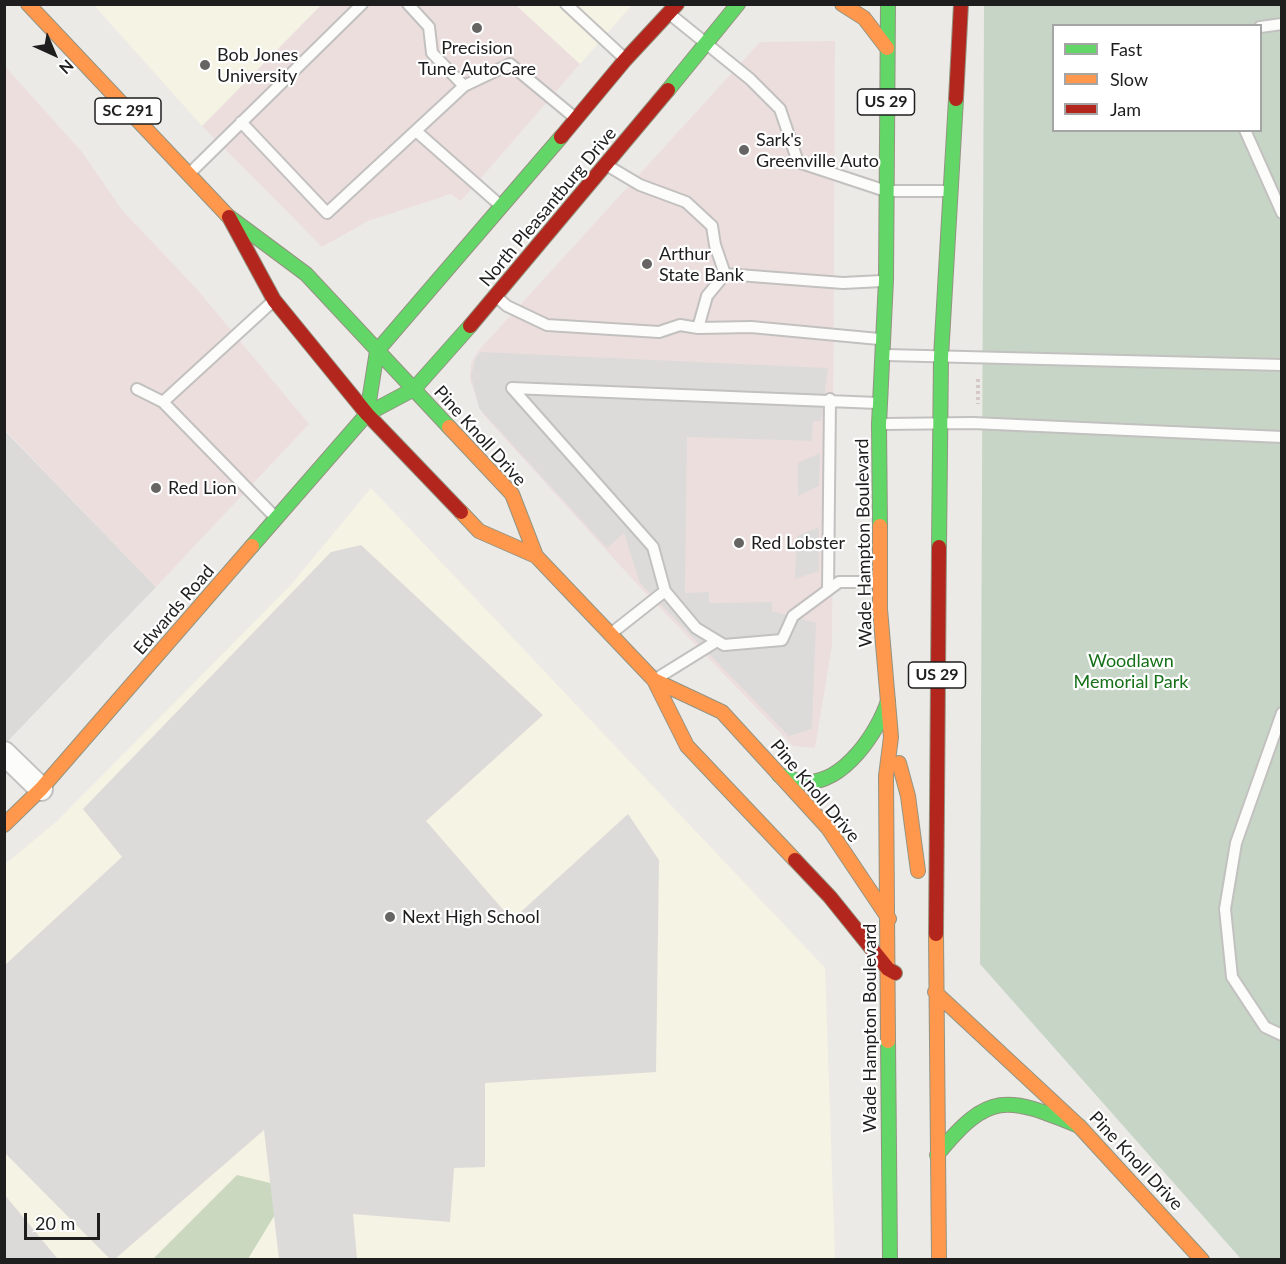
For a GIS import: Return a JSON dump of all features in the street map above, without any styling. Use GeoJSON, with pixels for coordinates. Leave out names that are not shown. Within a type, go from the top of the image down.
{"type":"FeatureCollection","features":[{"type":"Feature","properties":{"kind":"main road","name":"SC 291"},"geometry":{"type":"LineString","coordinates":[[28,4],[230,217],[306,274],[377,351]]}},
{"type":"Feature","properties":{"kind":"main road","name":"North Pleasantburg Drive"},"geometry":{"type":"LineString","coordinates":[[367,414],[414,389],[607,166],[738,4]]}},
{"type":"Feature","properties":{"kind":"main road"},"geometry":{"type":"LineString","coordinates":[[842,4],[864,18],[886,48]]}},
{"type":"Feature","properties":{"kind":"main road","name":"Wade Hampton Boulevard"},"geometry":{"type":"LineString","coordinates":[[888,4],[886,280],[879,424],[880,609],[891,737],[886,776],[890,1260]]}},
{"type":"Feature","properties":{"kind":"main road","name":"US 29"},"geometry":{"type":"LineString","coordinates":[[939,1260],[937,1155],[928,984],[941,357],[961,4]]}},
{"type":"Feature","properties":{"kind":"main road","name":"North Pleasantburg Drive"},"geometry":{"type":"LineString","coordinates":[[377,351],[503,207],[625,60],[673,9]]}},
{"type":"Feature","properties":{"kind":"main road","name":"SC 291"},"geometry":{"type":"LineString","coordinates":[[230,217],[274,300],[367,414]]}},
{"type":"Feature","properties":{"kind":"main road"},"geometry":{"type":"LineString","coordinates":[[367,414],[377,351]]}},
{"type":"Feature","properties":{"kind":"main road","name":"Pine Knoll Drive"},"geometry":{"type":"LineString","coordinates":[[377,351],[512,494],[536,556],[654,680],[687,746],[830,897],[888,969],[907,978]]}},
{"type":"Feature","properties":{"kind":"main road","name":"Pine Knoll Drive"},"geometry":{"type":"LineString","coordinates":[[367,414],[479,531],[536,556]]}},
{"type":"Feature","properties":{"kind":"main road","name":"Edwards Road"},"geometry":{"type":"LineString","coordinates":[[4,825],[41,789],[367,414]]}},
{"type":"Feature","properties":{"kind":"main road","name":"Pine Knoll Drive"},"geometry":{"type":"LineString","coordinates":[[654,680],[722,712],[828,828],[899,936]]}},
{"type":"Feature","properties":{"kind":"main road"},"geometry":{"type":"LineString","coordinates":[[779,775],[808,783],[833,773],[861,749],[884,714],[888,699]]}},
{"type":"Feature","properties":{"kind":"main road"},"geometry":{"type":"LineString","coordinates":[[891,737],[908,796],[921,894],[928,984]]}},
{"type":"Feature","properties":{"kind":"main road","name":"Pine Knoll Drive"},"geometry":{"type":"LineString","coordinates":[[928,984],[1079,1126],[1202,1260]]}},
{"type":"Feature","properties":{"kind":"main road"},"geometry":{"type":"LineString","coordinates":[[937,1155],[970,1116],[983,1107],[1004,1101],[1030,1105],[1079,1126]]}},
{"type":"Feature","properties":{"kind":"street"},"geometry":{"type":"LineString","coordinates":[[4,753],[41,789]]}},
{"type":"Feature","properties":{"kind":"lane"},"geometry":{"type":"LineString","coordinates":[[189,174],[362,4]]}},
{"type":"Feature","properties":{"kind":"lane"},"geometry":{"type":"LineString","coordinates":[[408,4],[429,27],[432,53],[464,86]]}},
{"type":"Feature","properties":{"kind":"lane"},"geometry":{"type":"LineString","coordinates":[[566,4],[625,60]]}},
{"type":"Feature","properties":{"kind":"lane"},"geometry":{"type":"LineString","coordinates":[[673,9],[705,44],[750,79],[780,109],[798,162],[886,191],[951,190]]}},
{"type":"Feature","properties":{"kind":"lane"},"geometry":{"type":"LineString","coordinates":[[1262,27],[1281,24]]}},
{"type":"Feature","properties":{"kind":"lane"},"geometry":{"type":"LineString","coordinates":[[241,122],[327,213],[464,86],[510,64],[576,119]]}},
{"type":"Feature","properties":{"kind":"lane"},"geometry":{"type":"LineString","coordinates":[[416,131],[503,207]]}},
{"type":"Feature","properties":{"kind":"lane"},"geometry":{"type":"LineString","coordinates":[[1246,132],[1281,213]]}},
{"type":"Feature","properties":{"kind":"lane"},"geometry":{"type":"LineString","coordinates":[[607,166],[640,186],[686,202],[712,226],[715,245],[725,274]]}},
{"type":"Feature","properties":{"kind":"lane"},"geometry":{"type":"LineString","coordinates":[[725,274],[843,283],[886,280]]}},
{"type":"Feature","properties":{"kind":"lane"},"geometry":{"type":"LineString","coordinates":[[698,328],[707,296],[725,274]]}},
{"type":"Feature","properties":{"kind":"lane"},"geometry":{"type":"LineString","coordinates":[[496,297],[507,306],[547,325],[659,332],[680,325],[698,328],[751,327],[884,339]]}},
{"type":"Feature","properties":{"kind":"lane"},"geometry":{"type":"LineString","coordinates":[[163,402],[274,300]]}},
{"type":"Feature","properties":{"kind":"lane"},"geometry":{"type":"LineString","coordinates":[[883,355],[1281,365]]}},
{"type":"Feature","properties":{"kind":"lane"},"geometry":{"type":"LineString","coordinates":[[880,403],[830,399],[512,388],[653,547],[665,591],[696,628],[724,645],[782,640],[792,616],[839,582],[881,582]]}},
{"type":"Feature","properties":{"kind":"lane"},"geometry":{"type":"LineString","coordinates":[[137,389],[163,402],[277,520]]}},
{"type":"Feature","properties":{"kind":"lane"},"geometry":{"type":"LineString","coordinates":[[828,590],[830,399]]}},
{"type":"Feature","properties":{"kind":"lane"},"geometry":{"type":"LineString","coordinates":[[879,424],[941,422],[1281,437]]}},
{"type":"Feature","properties":{"kind":"lane"},"geometry":{"type":"LineString","coordinates":[[610,634],[665,591]]}},
{"type":"Feature","properties":{"kind":"lane"},"geometry":{"type":"LineString","coordinates":[[654,680],[717,641]]}},
{"type":"Feature","properties":{"kind":"lane"},"geometry":{"type":"LineString","coordinates":[[1281,713],[1236,843],[1225,909],[1232,977],[1265,1027],[1281,1035]]}},
{"type":"Feature","properties":{"kind":"path"},"geometry":{"type":"LineString","coordinates":[[978,379],[978,404]]}},
{"type":"Feature","properties":{"kind":"shaded area","name":"Bob Jones University"},"geometry":{"type":"Polygon","coordinates":[[[94,5],[321,5],[202,126],[94,5]]]}},
{"type":"Feature","properties":{"kind":"shaded area"},"geometry":{"type":"Polygon","coordinates":[[[321,5],[516,5],[580,64],[461,201],[451,194],[368,221],[322,247],[202,126],[321,5]]]}},
{"type":"Feature","properties":{"kind":"shaded area"},"geometry":{"type":"Polygon","coordinates":[[[516,5],[632,5],[580,64],[516,5]]]}},
{"type":"Feature","properties":{"kind":"shaded area"},"geometry":{"type":"Polygon","coordinates":[[[835,41],[832,646],[815,748],[793,746],[635,582],[482,413],[470,380],[471,363],[479,350],[760,42],[835,41]]]}},
{"type":"Feature","properties":{"kind":"shaded area"},"geometry":{"type":"Polygon","coordinates":[[[4,65],[82,152],[122,210],[196,288],[309,424],[156,587],[5,430],[4,65]]]}},
{"type":"Feature","properties":{"kind":"shaded area"},"geometry":{"type":"Polygon","coordinates":[[[481,352],[828,368],[821,421],[813,421],[812,441],[687,437],[685,593],[709,592],[709,603],[772,602],[772,611],[816,623],[812,729],[789,736],[640,583],[624,533],[607,548],[479,408],[471,376],[476,357],[481,352]]]}},
{"type":"Feature","properties":{"kind":"shaded area"},"geometry":{"type":"Polygon","coordinates":[[[4,430],[156,587],[5,744],[4,744],[4,430]]]}},
{"type":"Feature","properties":{"kind":"shaded area"},"geometry":{"type":"Polygon","coordinates":[[[820,453],[819,486],[798,496],[798,463],[820,453]]]}},
{"type":"Feature","properties":{"kind":"shaded area","name":"Next High School"},"geometry":{"type":"Polygon","coordinates":[[[371,488],[825,968],[835,1259],[58,1259],[5,1195],[4,865],[56,822],[290,586],[371,488]]]}},
{"type":"Feature","properties":{"kind":"shaded area"},"geometry":{"type":"Polygon","coordinates":[[[819,527],[819,571],[795,579],[797,536],[819,527]]]}},
{"type":"Feature","properties":{"kind":"shaded area","name":"Next High School"},"geometry":{"type":"Polygon","coordinates":[[[361,545],[543,715],[426,821],[512,920],[628,814],[659,860],[656,1072],[485,1083],[485,1167],[454,1168],[450,1222],[353,1214],[357,1259],[279,1259],[264,1130],[115,1259],[110,1259],[5,1153],[5,965],[122,857],[83,809],[331,552],[361,545]]]}},
{"type":"Feature","properties":{"kind":"shaded area"},"geometry":{"type":"Polygon","coordinates":[[[5,1195],[58,1259],[5,1259],[5,1195]]]}},
{"type":"Feature","properties":{"kind":"green space","name":"Woodlawn Memorial Park"},"geometry":{"type":"Polygon","coordinates":[[[984,5],[1281,5],[1281,1259],[1241,1259],[980,964],[984,5]]]}},
{"type":"Feature","properties":{"kind":"green space"},"geometry":{"type":"Polygon","coordinates":[[[237,1175],[291,1188],[248,1259],[152,1260],[237,1175]]]}},
{"type":"Feature","properties":{"kind":"traffic: fast"},"geometry":{"type":"LineString","coordinates":[[668,90],[738,4]]}},
{"type":"Feature","properties":{"kind":"traffic: fast"},"geometry":{"type":"LineString","coordinates":[[880,526],[879,424],[886,280],[888,4]]}},
{"type":"Feature","properties":{"kind":"traffic: fast"},"geometry":{"type":"LineString","coordinates":[[939,547],[941,357],[956,99]]}},
{"type":"Feature","properties":{"kind":"traffic: fast"},"geometry":{"type":"LineString","coordinates":[[367,414],[377,351],[561,137]]}},
{"type":"Feature","properties":{"kind":"traffic: fast"},"geometry":{"type":"LineString","coordinates":[[228,216],[306,274],[449,427]]}},
{"type":"Feature","properties":{"kind":"traffic: fast"},"geometry":{"type":"LineString","coordinates":[[252,546],[367,414],[414,389],[470,326]]}},
{"type":"Feature","properties":{"kind":"traffic: fast"},"geometry":{"type":"LineString","coordinates":[[779,775],[806,782],[820,780],[833,774],[858,754],[868,741],[888,701]]}},
{"type":"Feature","properties":{"kind":"traffic: fast"},"geometry":{"type":"LineString","coordinates":[[888,1041],[890,1260]]}},
{"type":"Feature","properties":{"kind":"traffic: fast"},"geometry":{"type":"LineString","coordinates":[[937,1155],[971,1119],[1000,1105],[1016,1105],[1033,1109],[1079,1126]]}},
{"type":"Feature","properties":{"kind":"traffic: slow"},"geometry":{"type":"LineString","coordinates":[[28,4],[228,216]]}},
{"type":"Feature","properties":{"kind":"traffic: slow"},"geometry":{"type":"LineString","coordinates":[[842,4],[864,18],[887,48]]}},
{"type":"Feature","properties":{"kind":"traffic: slow"},"geometry":{"type":"LineString","coordinates":[[449,427],[512,494],[536,556]]}},
{"type":"Feature","properties":{"kind":"traffic: slow"},"geometry":{"type":"LineString","coordinates":[[461,512],[479,531],[536,556],[654,680],[687,746],[795,860]]}},
{"type":"Feature","properties":{"kind":"traffic: slow"},"geometry":{"type":"LineString","coordinates":[[880,526],[880,609],[891,737],[886,776],[888,1041]]}},
{"type":"Feature","properties":{"kind":"traffic: slow"},"geometry":{"type":"LineString","coordinates":[[4,825],[41,789],[252,546]]}},
{"type":"Feature","properties":{"kind":"traffic: slow"},"geometry":{"type":"LineString","coordinates":[[654,680],[722,712],[828,828],[889,919]]}},
{"type":"Feature","properties":{"kind":"traffic: slow"},"geometry":{"type":"LineString","coordinates":[[899,763],[908,796],[918,871]]}},
{"type":"Feature","properties":{"kind":"traffic: slow"},"geometry":{"type":"LineString","coordinates":[[936,934],[939,1260]]}},
{"type":"Feature","properties":{"kind":"traffic: slow"},"geometry":{"type":"LineString","coordinates":[[935,992],[1079,1126],[1202,1260]]}},
{"type":"Feature","properties":{"kind":"traffic: jam"},"geometry":{"type":"LineString","coordinates":[[561,137],[625,60],[677,4]]}},
{"type":"Feature","properties":{"kind":"traffic: jam"},"geometry":{"type":"LineString","coordinates":[[956,99],[961,4]]}},
{"type":"Feature","properties":{"kind":"traffic: jam"},"geometry":{"type":"LineString","coordinates":[[470,326],[668,90]]}},
{"type":"Feature","properties":{"kind":"traffic: jam"},"geometry":{"type":"LineString","coordinates":[[229,217],[274,300],[367,414],[461,512]]}},
{"type":"Feature","properties":{"kind":"traffic: jam"},"geometry":{"type":"LineString","coordinates":[[936,934],[939,547]]}},
{"type":"Feature","properties":{"kind":"traffic: jam"},"geometry":{"type":"LineString","coordinates":[[795,860],[830,897],[888,969],[895,973]]}},
{"type":"Feature","properties":{"kind":"place","name":"Precision Tune AutoCare"},"geometry":{"type":"Point","coordinates":[477,28]}},
{"type":"Feature","properties":{"kind":"place","name":"Bob Jones University"},"geometry":{"type":"Point","coordinates":[205,65]}},
{"type":"Feature","properties":{"kind":"place","name":"Sark's Greenville Auto"},"geometry":{"type":"Point","coordinates":[744,150]}},
{"type":"Feature","properties":{"kind":"place","name":"Arthur State Bank"},"geometry":{"type":"Point","coordinates":[647,264]}},
{"type":"Feature","properties":{"kind":"place","name":"Red Lion"},"geometry":{"type":"Point","coordinates":[156,488]}},
{"type":"Feature","properties":{"kind":"place","name":"Red Lobster"},"geometry":{"type":"Point","coordinates":[739,543]}},
{"type":"Feature","properties":{"kind":"place","name":"Next High School"},"geometry":{"type":"Point","coordinates":[390,917]}}]}
